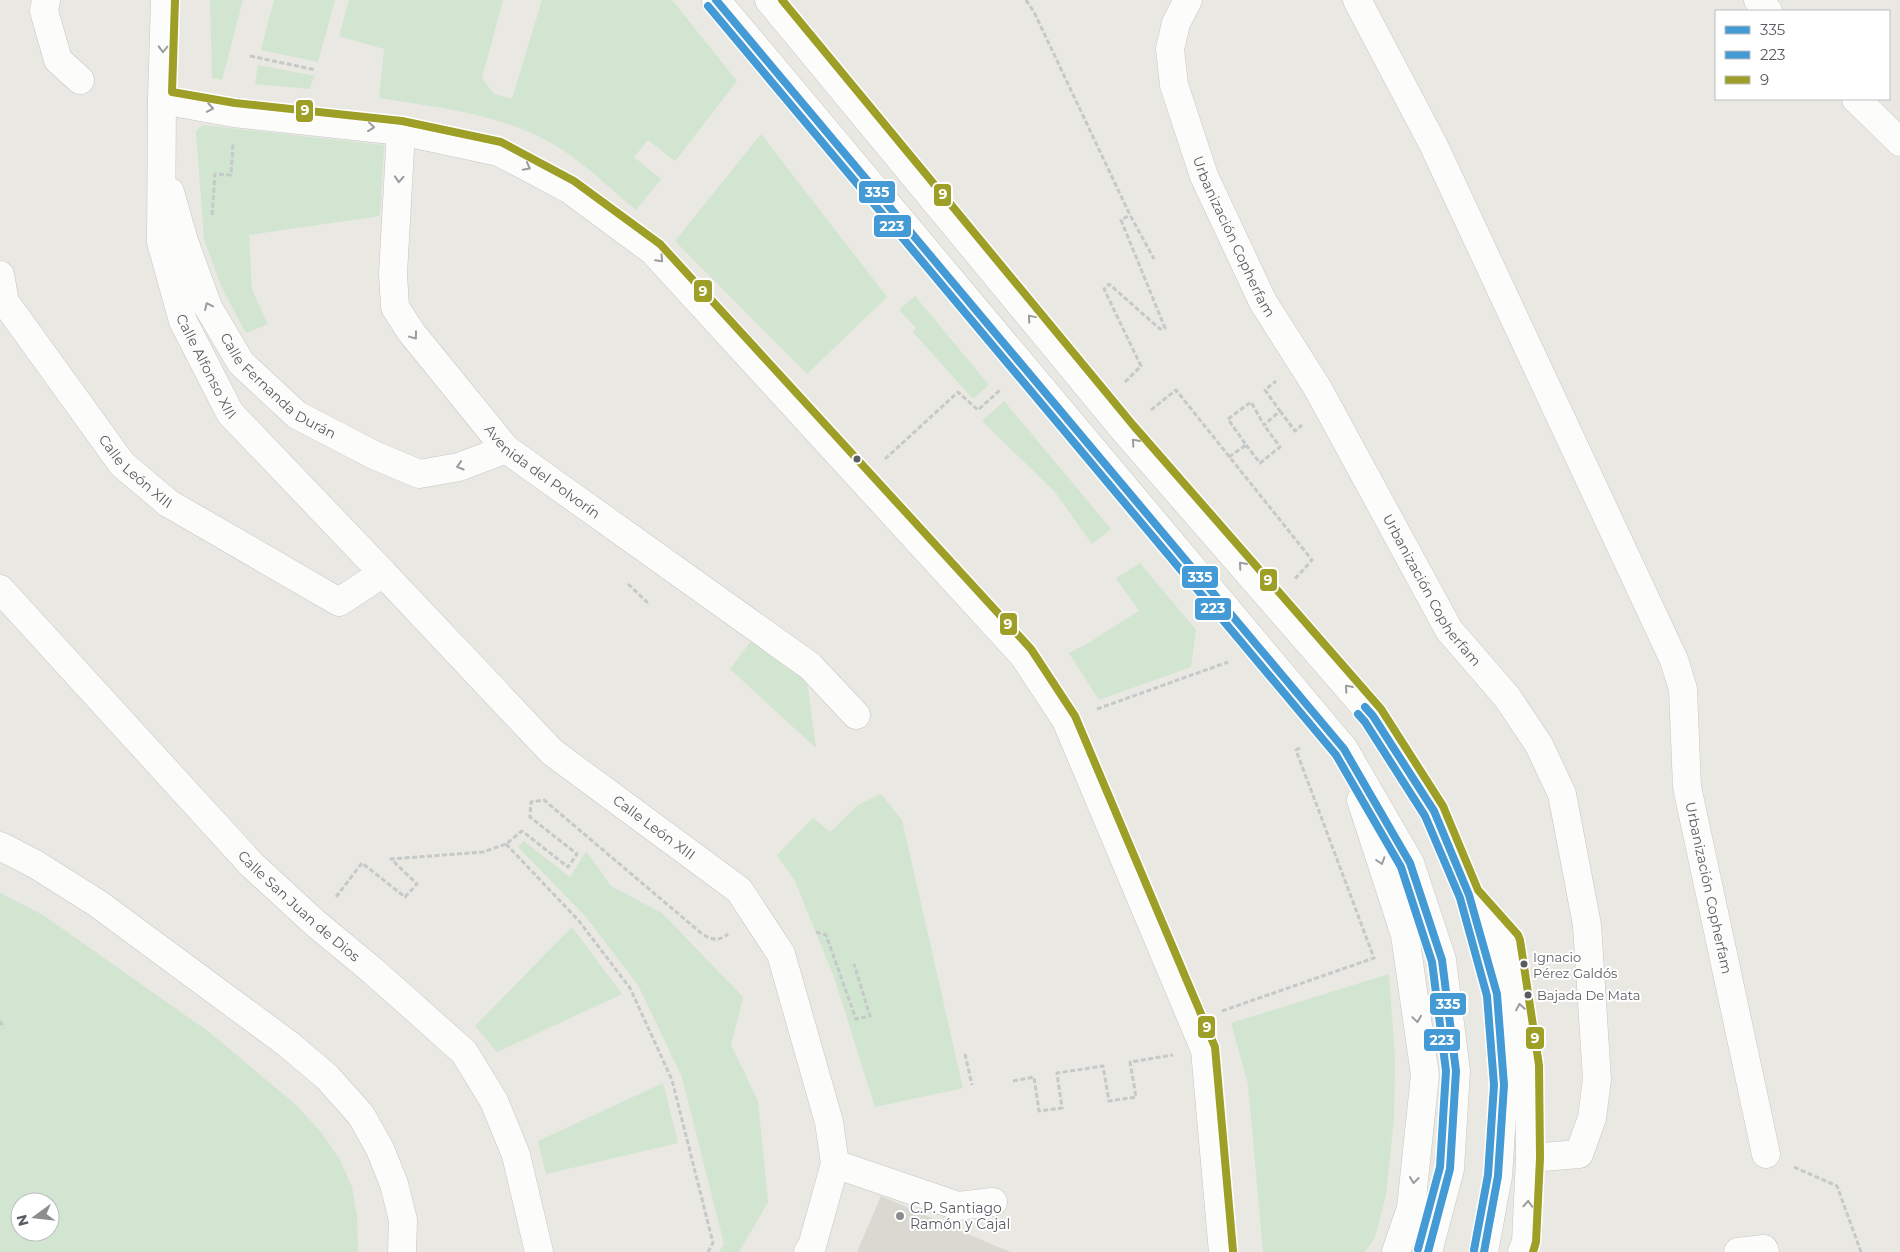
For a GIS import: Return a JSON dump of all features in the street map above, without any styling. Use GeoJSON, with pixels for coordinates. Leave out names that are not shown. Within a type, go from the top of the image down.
{"type":"FeatureCollection","features":[{"type":"Feature","properties":{"kind":"street"},"geometry":{"type":"LineString","coordinates":[[46,0],[44,11],[58,60],[80,80]]}},
{"type":"Feature","properties":{"kind":"street","name":"Calle Alfonso XIII"},"geometry":{"type":"LineString","coordinates":[[165,0],[161,163],[162,242],[183,321],[230,413],[389,580]]}},
{"type":"Feature","properties":{"kind":"street"},"geometry":{"type":"LineString","coordinates":[[716,0],[1344,749],[1410,862],[1442,960],[1456,1071],[1450,1169],[1428,1252]]}},
{"type":"Feature","properties":{"kind":"street"},"geometry":{"type":"LineString","coordinates":[[769,0],[1125,431],[1373,716],[1434,811],[1469,895],[1497,994],[1504,1085],[1498,1176],[1484,1252]]}},
{"type":"Feature","properties":{"kind":"street","name":"Urbanización Copherfam"},"geometry":{"type":"LineString","coordinates":[[1188,0],[1176,23],[1170,49],[1174,84],[1204,176],[1262,302],[1317,387],[1449,630],[1507,697],[1539,745],[1562,794],[1587,924],[1597,1079],[1592,1118],[1579,1154],[1530,1158]]}},
{"type":"Feature","properties":{"kind":"street","name":"Urbanización Copherfam"},"geometry":{"type":"LineString","coordinates":[[1357,0],[1433,144],[1674,660],[1683,689],[1687,787],[1766,1154]]}},
{"type":"Feature","properties":{"kind":"street"},"geometry":{"type":"LineString","coordinates":[[1758,0],[1767,10]]}},
{"type":"Feature","properties":{"kind":"street"},"geometry":{"type":"LineString","coordinates":[[162,100],[234,113],[401,130],[499,152],[569,190],[653,251],[1023,655],[1066,720],[1205,1050],[1224,1252]]}},
{"type":"Feature","properties":{"kind":"street"},"geometry":{"type":"LineString","coordinates":[[1857,100],[1900,142]]}},
{"type":"Feature","properties":{"kind":"street","name":"Avenida del Polvorín"},"geometry":{"type":"LineString","coordinates":[[401,130],[393,274],[395,307],[411,332],[506,449],[810,666],[856,715]]}},
{"type":"Feature","properties":{"kind":"street","name":"Calle Fernanda Durán"},"geometry":{"type":"LineString","coordinates":[[161,163],[184,241],[208,306],[241,363],[297,415],[374,455],[419,474],[459,467],[506,449]]}},
{"type":"Feature","properties":{"kind":"street","name":"Calle León XIII"},"geometry":{"type":"LineString","coordinates":[[0,275],[5,302],[122,464],[168,504],[339,602],[370,604],[389,580],[552,752],[739,890],[781,954],[828,1122],[835,1164]]}},
{"type":"Feature","properties":{"kind":"street","name":"Calle San Juan de Dios"},"geometry":{"type":"LineString","coordinates":[[0,590],[252,865],[315,923],[373,971],[464,1052],[494,1101],[516,1156],[539,1252]]}},
{"type":"Feature","properties":{"kind":"street"},"geometry":{"type":"LineString","coordinates":[[1344,749],[1405,935],[1426,1075],[1411,1208],[1396,1252]]}},
{"type":"Feature","properties":{"kind":"street"},"geometry":{"type":"LineString","coordinates":[[0,846],[35,864],[97,903],[288,1044],[327,1077],[361,1116],[380,1149],[394,1184],[403,1220],[402,1252]]}},
{"type":"Feature","properties":{"kind":"street"},"geometry":{"type":"LineString","coordinates":[[1469,895],[1510,942],[1529,1065],[1530,1158],[1526,1242],[1522,1252]]}},
{"type":"Feature","properties":{"kind":"street"},"geometry":{"type":"LineString","coordinates":[[808,1252],[812,1246],[835,1164],[958,1206],[993,1202]]}},
{"type":"Feature","properties":{"kind":"street"},"geometry":{"type":"LineString","coordinates":[[1738,1252],[1764,1249],[1765,1252]]}},
{"type":"Feature","properties":{"kind":"path"},"geometry":{"type":"LineString","coordinates":[[1026,0],[1034,12],[1130,215],[1154,259]]}},
{"type":"Feature","properties":{"kind":"path"},"geometry":{"type":"LineString","coordinates":[[250,56],[316,70]]}},
{"type":"Feature","properties":{"kind":"path"},"geometry":{"type":"LineString","coordinates":[[177,214],[213,215],[215,174],[231,175],[234,113]]}},
{"type":"Feature","properties":{"kind":"path"},"geometry":{"type":"LineString","coordinates":[[1102,403],[1141,366],[1104,289],[1109,284],[1160,328],[1165,328],[1121,220],[1130,215]]}},
{"type":"Feature","properties":{"kind":"path"},"geometry":{"type":"LineString","coordinates":[[863,480],[958,392],[978,410],[1024,368]]}},
{"type":"Feature","properties":{"kind":"path"},"geometry":{"type":"LineString","coordinates":[[1264,425],[1280,411],[1265,390],[1278,379]]}},
{"type":"Feature","properties":{"kind":"path"},"geometry":{"type":"LineString","coordinates":[[1125,431],[1176,390],[1312,560],[1274,601]]}},
{"type":"Feature","properties":{"kind":"path"},"geometry":{"type":"LineString","coordinates":[[1251,402],[1264,425],[1280,447],[1260,463],[1246,446],[1228,419],[1251,402]]}},
{"type":"Feature","properties":{"kind":"path"},"geometry":{"type":"LineString","coordinates":[[1229,457],[1246,446]]}},
{"type":"Feature","properties":{"kind":"path"},"geometry":{"type":"LineString","coordinates":[[628,584],[650,605]]}},
{"type":"Feature","properties":{"kind":"path"},"geometry":{"type":"LineString","coordinates":[[1066,720],[1261,650]]}},
{"type":"Feature","properties":{"kind":"path"},"geometry":{"type":"LineString","coordinates":[[1193,1021],[1374,958],[1296,750],[1326,728]]}},
{"type":"Feature","properties":{"kind":"path"},"geometry":{"type":"LineString","coordinates":[[315,923],[362,864],[405,897],[417,884],[391,859],[483,852],[506,844],[522,831],[568,867],[577,854],[530,818],[531,802],[544,800],[709,939],[718,940],[727,935],[732,928],[732,916],[724,906],[739,890]]}},
{"type":"Feature","properties":{"kind":"path"},"geometry":{"type":"LineString","coordinates":[[506,844],[579,921],[630,988],[672,1080],[713,1243],[708,1252]]}},
{"type":"Feature","properties":{"kind":"path"},"geometry":{"type":"LineString","coordinates":[[816,932],[826,935],[856,1019],[870,1016],[854,964]]}},
{"type":"Feature","properties":{"kind":"path"},"geometry":{"type":"LineString","coordinates":[[0,1022],[4,1028]]}},
{"type":"Feature","properties":{"kind":"path"},"geometry":{"type":"LineString","coordinates":[[1013,1081],[1034,1077],[1039,1111],[1062,1108],[1057,1073],[1103,1066],[1109,1101],[1136,1097],[1130,1062],[1205,1050]]}},
{"type":"Feature","properties":{"kind":"path"},"geometry":{"type":"LineString","coordinates":[[965,1054],[972,1085]]}},
{"type":"Feature","properties":{"kind":"path"},"geometry":{"type":"LineString","coordinates":[[1766,1154],[1836,1186],[1861,1252]]}},
{"type":"Feature","properties":{"kind":"shaded area","name":"C.P. Santiago Ramón y Cajal"},"geometry":{"type":"Polygon","coordinates":[[[881,1196],[998,1247],[1011,1252],[857,1252],[881,1196]]]}},
{"type":"Feature","properties":{"kind":"green space"},"geometry":{"type":"Polygon","coordinates":[[[210,0],[243,0],[222,80],[212,78],[210,0]]]}},
{"type":"Feature","properties":{"kind":"green space"},"geometry":{"type":"Polygon","coordinates":[[[274,0],[335,0],[318,62],[261,50],[274,0]]]}},
{"type":"Feature","properties":{"kind":"green space"},"geometry":{"type":"Polygon","coordinates":[[[349,0],[503,0],[482,78],[494,94],[512,99],[542,0],[672,0],[737,81],[675,161],[648,140],[634,157],[661,179],[636,210],[574,158],[529,132],[505,123],[456,110],[379,98],[384,49],[339,36],[349,0]]]}},
{"type":"Feature","properties":{"kind":"green space"},"geometry":{"type":"Polygon","coordinates":[[[258,65],[315,76],[309,89],[255,84],[258,65]]]}},
{"type":"Feature","properties":{"kind":"green space"},"geometry":{"type":"Polygon","coordinates":[[[202,125],[384,145],[380,216],[249,235],[252,290],[268,324],[246,333],[221,286],[204,239],[196,132],[202,125]]]}},
{"type":"Feature","properties":{"kind":"green space"},"geometry":{"type":"Polygon","coordinates":[[[761,134],[887,297],[807,374],[675,241],[761,134]]]}},
{"type":"Feature","properties":{"kind":"green space"},"geometry":{"type":"Polygon","coordinates":[[[915,296],[989,385],[973,399],[913,332],[916,328],[899,310],[915,296]]]}},
{"type":"Feature","properties":{"kind":"green space"},"geometry":{"type":"Polygon","coordinates":[[[1004,401],[1111,529],[1092,544],[1055,492],[982,421],[1004,401]]]}},
{"type":"Feature","properties":{"kind":"green space"},"geometry":{"type":"Polygon","coordinates":[[[1140,563],[1196,630],[1191,667],[1099,700],[1069,653],[1139,611],[1116,578],[1140,563]]]}},
{"type":"Feature","properties":{"kind":"green space"},"geometry":{"type":"Polygon","coordinates":[[[752,640],[807,681],[816,748],[730,669],[752,640]]]}},
{"type":"Feature","properties":{"kind":"green space"},"geometry":{"type":"Polygon","coordinates":[[[881,794],[902,820],[963,1088],[875,1107],[834,977],[795,881],[777,855],[813,818],[830,832],[858,805],[881,794]]]}},
{"type":"Feature","properties":{"kind":"green space"},"geometry":{"type":"Polygon","coordinates":[[[524,841],[570,877],[586,851],[611,886],[662,913],[743,997],[731,1045],[758,1101],[768,1202],[739,1252],[719,1252],[724,1244],[682,1077],[638,985],[586,917],[518,847],[524,841]]]}},
{"type":"Feature","properties":{"kind":"green space"},"geometry":{"type":"Polygon","coordinates":[[[0,893],[43,915],[209,1032],[295,1104],[320,1131],[340,1160],[352,1187],[357,1216],[358,1252],[0,1252],[0,893]]]}},
{"type":"Feature","properties":{"kind":"green space"},"geometry":{"type":"Polygon","coordinates":[[[572,927],[622,994],[497,1052],[475,1026],[572,927]]]}},
{"type":"Feature","properties":{"kind":"green space"},"geometry":{"type":"Polygon","coordinates":[[[1389,974],[1395,1058],[1394,1119],[1386,1195],[1375,1237],[1365,1252],[1263,1252],[1248,1084],[1231,1023],[1389,974]]]}},
{"type":"Feature","properties":{"kind":"green space"},"geometry":{"type":"Polygon","coordinates":[[[663,1083],[678,1143],[546,1174],[538,1141],[663,1083]]]}},
{"type":"Feature","properties":{"kind":"transit line","name":"9"},"geometry":{"type":"LineString","coordinates":[[175,0],[172,92],[235,103],[402,121],[501,142],[574,181],[660,244],[1031,649],[1075,716],[1215,1047],[1233,1251]]}},
{"type":"Feature","properties":{"kind":"transit line","name":"335"},"geometry":{"type":"LineString","coordinates":[[716,0],[1344,749],[1410,863],[1442,960],[1456,1071],[1450,1169],[1428,1252]]}},
{"type":"Feature","properties":{"kind":"transit line","name":"9"},"geometry":{"type":"LineString","coordinates":[[782,0],[1133,425],[1381,709],[1443,806],[1478,890],[1518,935],[1520,940],[1539,1065],[1540,1158],[1536,1242],[1533,1252]]}},
{"type":"Feature","properties":{"kind":"transit line","name":"223"},"geometry":{"type":"LineString","coordinates":[[708,6],[1336,755],[1401,867],[1432,962],[1446,1071],[1440,1167],[1418,1249]]}},
{"type":"Feature","properties":{"kind":"transit line","name":"335"},"geometry":{"type":"LineString","coordinates":[[1365,707],[1373,716],[1434,811],[1469,895],[1497,994],[1504,1085],[1498,1176],[1484,1252]]}},
{"type":"Feature","properties":{"kind":"transit line","name":"223"},"geometry":{"type":"LineString","coordinates":[[1358,714],[1425,816],[1460,898],[1487,996],[1494,1085],[1488,1175],[1474,1250]]}},
{"type":"Feature","properties":{"kind":"place","name":"Ignacio Pérez Galdós"},"geometry":{"type":"Point","coordinates":[1524,964]}},
{"type":"Feature","properties":{"kind":"place","name":"Bajada De Mata"},"geometry":{"type":"Point","coordinates":[1528,995]}},
{"type":"Feature","properties":{"kind":"place","name":"C.P. Santiago Ramón y Cajal"},"geometry":{"type":"Point","coordinates":[900,1216]}}]}
